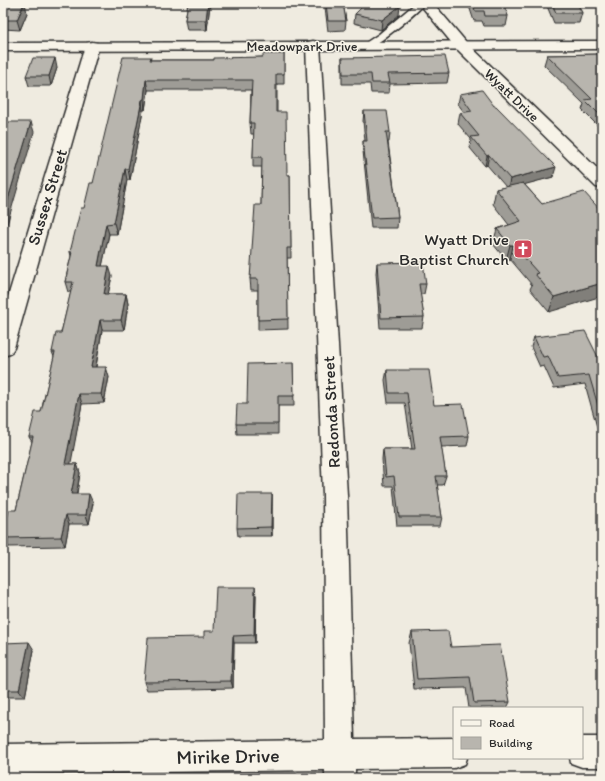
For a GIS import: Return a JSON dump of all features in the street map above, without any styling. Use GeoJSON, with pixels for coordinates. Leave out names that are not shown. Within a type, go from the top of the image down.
{"type":"FeatureCollection","features":[{"type":"Feature","properties":{"kind":"street","name":"Wyatt Drive"},"geometry":{"type":"LineString","coordinates":[[426,3],[461,45],[602,183]]}},
{"type":"Feature","properties":{"kind":"street","name":"Redonda Street"},"geometry":{"type":"LineString","coordinates":[[313,45],[336,496],[340,766]]}},
{"type":"Feature","properties":{"kind":"street","name":"Meadowpark Drive"},"geometry":{"type":"LineString","coordinates":[[3,47],[602,45]]}},
{"type":"Feature","properties":{"kind":"street","name":"Sussex Street"},"geometry":{"type":"LineString","coordinates":[[3,348],[92,46]]}},
{"type":"Feature","properties":{"kind":"street"},"geometry":{"type":"LineString","coordinates":[[583,752],[602,752]]}},
{"type":"Feature","properties":{"kind":"street","name":"Mirike Drive"},"geometry":{"type":"LineString","coordinates":[[3,759],[340,766],[453,753]]}},
{"type":"Feature","properties":{"kind":"lane"},"geometry":{"type":"LineString","coordinates":[[367,46],[382,36],[421,3]]}},
{"type":"Feature","properties":{"kind":"building"},"geometry":{"type":"Polygon","coordinates":[[[3,3],[24,3],[17,20],[3,20],[3,3]]]}},
{"type":"Feature","properties":{"kind":"building"},"geometry":{"type":"Polygon","coordinates":[[[188,3],[208,3],[206,20],[185,20],[188,3]]]}},
{"type":"Feature","properties":{"kind":"building"},"geometry":{"type":"Polygon","coordinates":[[[326,3],[343,3],[346,21],[328,21],[326,3]]]}},
{"type":"Feature","properties":{"kind":"building"},"geometry":{"type":"Polygon","coordinates":[[[366,3],[389,3],[400,6],[382,20],[355,14],[366,3]]]}},
{"type":"Feature","properties":{"kind":"building"},"geometry":{"type":"Polygon","coordinates":[[[473,3],[503,3],[508,16],[485,16],[484,11],[475,11],[473,3]]]}},
{"type":"Feature","properties":{"kind":"building"},"geometry":{"type":"Polygon","coordinates":[[[552,3],[577,3],[582,13],[556,13],[552,3]]]}},
{"type":"Feature","properties":{"kind":"building"},"geometry":{"type":"Polygon","coordinates":[[[263,54],[284,54],[284,74],[276,74],[276,112],[286,112],[287,175],[290,175],[291,248],[287,248],[288,319],[258,320],[258,279],[250,279],[255,205],[261,205],[262,157],[253,157],[254,123],[250,123],[252,80],[146,80],[144,99],[142,100],[128,169],[125,169],[114,223],[106,224],[98,266],[109,266],[104,294],[126,294],[121,320],[100,320],[91,367],[106,367],[101,394],[79,394],[65,464],[77,464],[71,494],[89,494],[86,515],[66,515],[61,537],[3,538],[9,510],[16,510],[33,437],[29,437],[35,412],[41,412],[55,352],[52,352],[56,333],[61,333],[73,282],[65,282],[72,252],[70,252],[81,208],[84,208],[90,183],[93,183],[123,57],[151,57],[150,60],[214,60],[214,58],[263,57],[263,54]]]}},
{"type":"Feature","properties":{"kind":"building"},"geometry":{"type":"Polygon","coordinates":[[[602,54],[602,117],[585,100],[592,99],[547,55],[602,54]]]}},
{"type":"Feature","properties":{"kind":"building"},"geometry":{"type":"Polygon","coordinates":[[[445,56],[449,73],[388,74],[390,83],[372,83],[371,74],[343,74],[342,58],[445,56]]]}},
{"type":"Feature","properties":{"kind":"building"},"geometry":{"type":"Polygon","coordinates":[[[33,58],[55,58],[49,76],[26,76],[33,58]]]}},
{"type":"Feature","properties":{"kind":"building"},"geometry":{"type":"Polygon","coordinates":[[[482,90],[494,106],[496,106],[556,167],[510,179],[489,155],[487,156],[471,137],[479,136],[460,113],[472,111],[460,94],[482,90]]]}},
{"type":"Feature","properties":{"kind":"building"},"geometry":{"type":"Polygon","coordinates":[[[364,111],[387,111],[390,132],[386,132],[398,217],[372,218],[363,141],[367,141],[364,111]]]}},
{"type":"Feature","properties":{"kind":"building"},"geometry":{"type":"Polygon","coordinates":[[[3,122],[31,122],[3,216],[3,122]]]}},
{"type":"Feature","properties":{"kind":"building"},"geometry":{"type":"Polygon","coordinates":[[[523,183],[542,204],[584,192],[602,212],[602,283],[554,297],[535,274],[538,273],[513,245],[510,245],[497,229],[521,221],[496,189],[523,183]]]}},
{"type":"Feature","properties":{"kind":"building"},"geometry":{"type":"Polygon","coordinates":[[[423,262],[426,284],[419,284],[424,317],[381,318],[377,263],[423,262]]]}},
{"type":"Feature","properties":{"kind":"building"},"geometry":{"type":"Polygon","coordinates":[[[585,331],[602,365],[602,419],[589,375],[558,378],[548,356],[543,357],[534,337],[585,331]]]}},
{"type":"Feature","properties":{"kind":"building"},"geometry":{"type":"Polygon","coordinates":[[[293,363],[294,396],[278,396],[278,424],[236,424],[237,404],[247,404],[248,364],[293,363]]]}},
{"type":"Feature","properties":{"kind":"building"},"geometry":{"type":"Polygon","coordinates":[[[387,370],[429,370],[434,405],[463,404],[469,436],[440,437],[446,476],[436,476],[442,517],[399,517],[394,476],[386,477],[383,449],[415,449],[407,393],[389,393],[387,370]]]}},
{"type":"Feature","properties":{"kind":"building"},"geometry":{"type":"Polygon","coordinates":[[[238,494],[272,494],[271,527],[237,528],[238,494]]]}},
{"type":"Feature","properties":{"kind":"building"},"geometry":{"type":"Polygon","coordinates":[[[216,587],[255,587],[254,635],[233,636],[231,681],[144,682],[148,638],[204,637],[204,631],[214,631],[216,587]]]}},
{"type":"Feature","properties":{"kind":"building"},"geometry":{"type":"Polygon","coordinates":[[[448,631],[451,647],[500,645],[510,702],[474,703],[470,677],[417,679],[412,632],[448,631]]]}},
{"type":"Feature","properties":{"kind":"building"},"geometry":{"type":"Polygon","coordinates":[[[29,642],[19,690],[3,690],[3,643],[29,642]]]}},
{"type":"Feature","properties":{"kind":"place","name":"Wyatt Drive Baptist Church"},"geometry":{"type":"Point","coordinates":[523,249]}}]}
